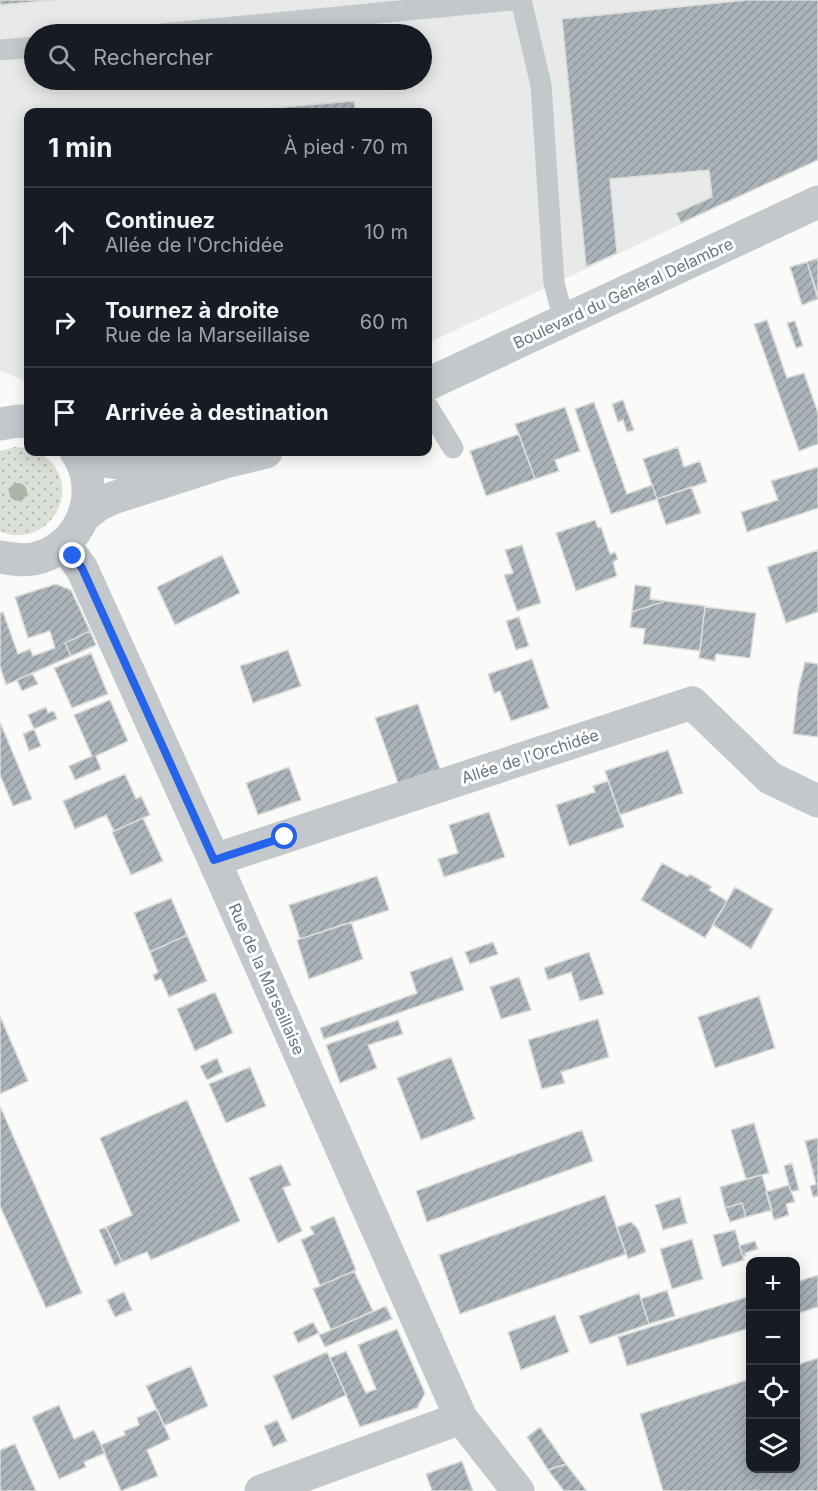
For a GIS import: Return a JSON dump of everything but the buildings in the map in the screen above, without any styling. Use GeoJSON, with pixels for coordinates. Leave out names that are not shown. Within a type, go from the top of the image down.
{"type":"FeatureCollection","features":[{"type":"Feature","properties":{"kind":"street","name":"Boulevard du Général Delambre"},"geometry":{"type":"LineString","coordinates":[[432,382],[818,202]]}},
{"type":"Feature","properties":{"kind":"street"},"geometry":{"type":"LineString","coordinates":[[0,424],[24,422]]}},
{"type":"Feature","properties":{"kind":"street"},"geometry":{"type":"LineString","coordinates":[[0,557],[17,560],[34,559],[50,553],[74,534],[87,509],[88,481],[85,467],[79,456]]}},
{"type":"Feature","properties":{"kind":"street"},"geometry":{"type":"LineString","coordinates":[[86,456],[104,462],[130,465],[225,462]]}},
{"type":"Feature","properties":{"kind":"street"},"geometry":{"type":"LineString","coordinates":[[83,517],[98,505],[113,498],[250,456]]}},
{"type":"Feature","properties":{"kind":"street","name":"Rue de la Marseillaise"},"geometry":{"type":"LineString","coordinates":[[64,544],[82,568],[461,1418],[518,1491]]}},
{"type":"Feature","properties":{"kind":"street","name":"Allée de l'Orchidée"},"geometry":{"type":"LineString","coordinates":[[214,860],[692,703],[770,778],[818,801]]}},
{"type":"Feature","properties":{"kind":"street"},"geometry":{"type":"LineString","coordinates":[[261,1491],[461,1418]]}},
{"type":"Feature","properties":{"kind":"lane"},"geometry":{"type":"LineString","coordinates":[[265,24],[513,0]]}},
{"type":"Feature","properties":{"kind":"lane"},"geometry":{"type":"LineString","coordinates":[[521,0],[541,85],[554,283],[564,320]]}},
{"type":"Feature","properties":{"kind":"lane"},"geometry":{"type":"LineString","coordinates":[[0,50],[24,48]]}},
{"type":"Feature","properties":{"kind":"lane"},"geometry":{"type":"LineString","coordinates":[[432,414],[453,448]]}},
{"type":"Feature","properties":{"kind":"shaded area"},"geometry":{"type":"Polygon","coordinates":[[[0,0],[818,0],[818,160],[432,341],[432,108],[24,108],[24,380],[0,371],[0,0]]]}},
{"type":"Feature","properties":{"kind":"shaded area"},"geometry":{"type":"Polygon","coordinates":[[[15,447],[24,448],[24,456],[44,456],[59,474],[62,488],[60,503],[54,516],[44,526],[31,533],[16,535],[0,531],[0,451],[15,447]]]}},
{"type":"Feature","properties":{"kind":"route"},"geometry":{"type":"LineString","coordinates":[[73,556],[82,568],[214,860],[285,837]]}}]}
